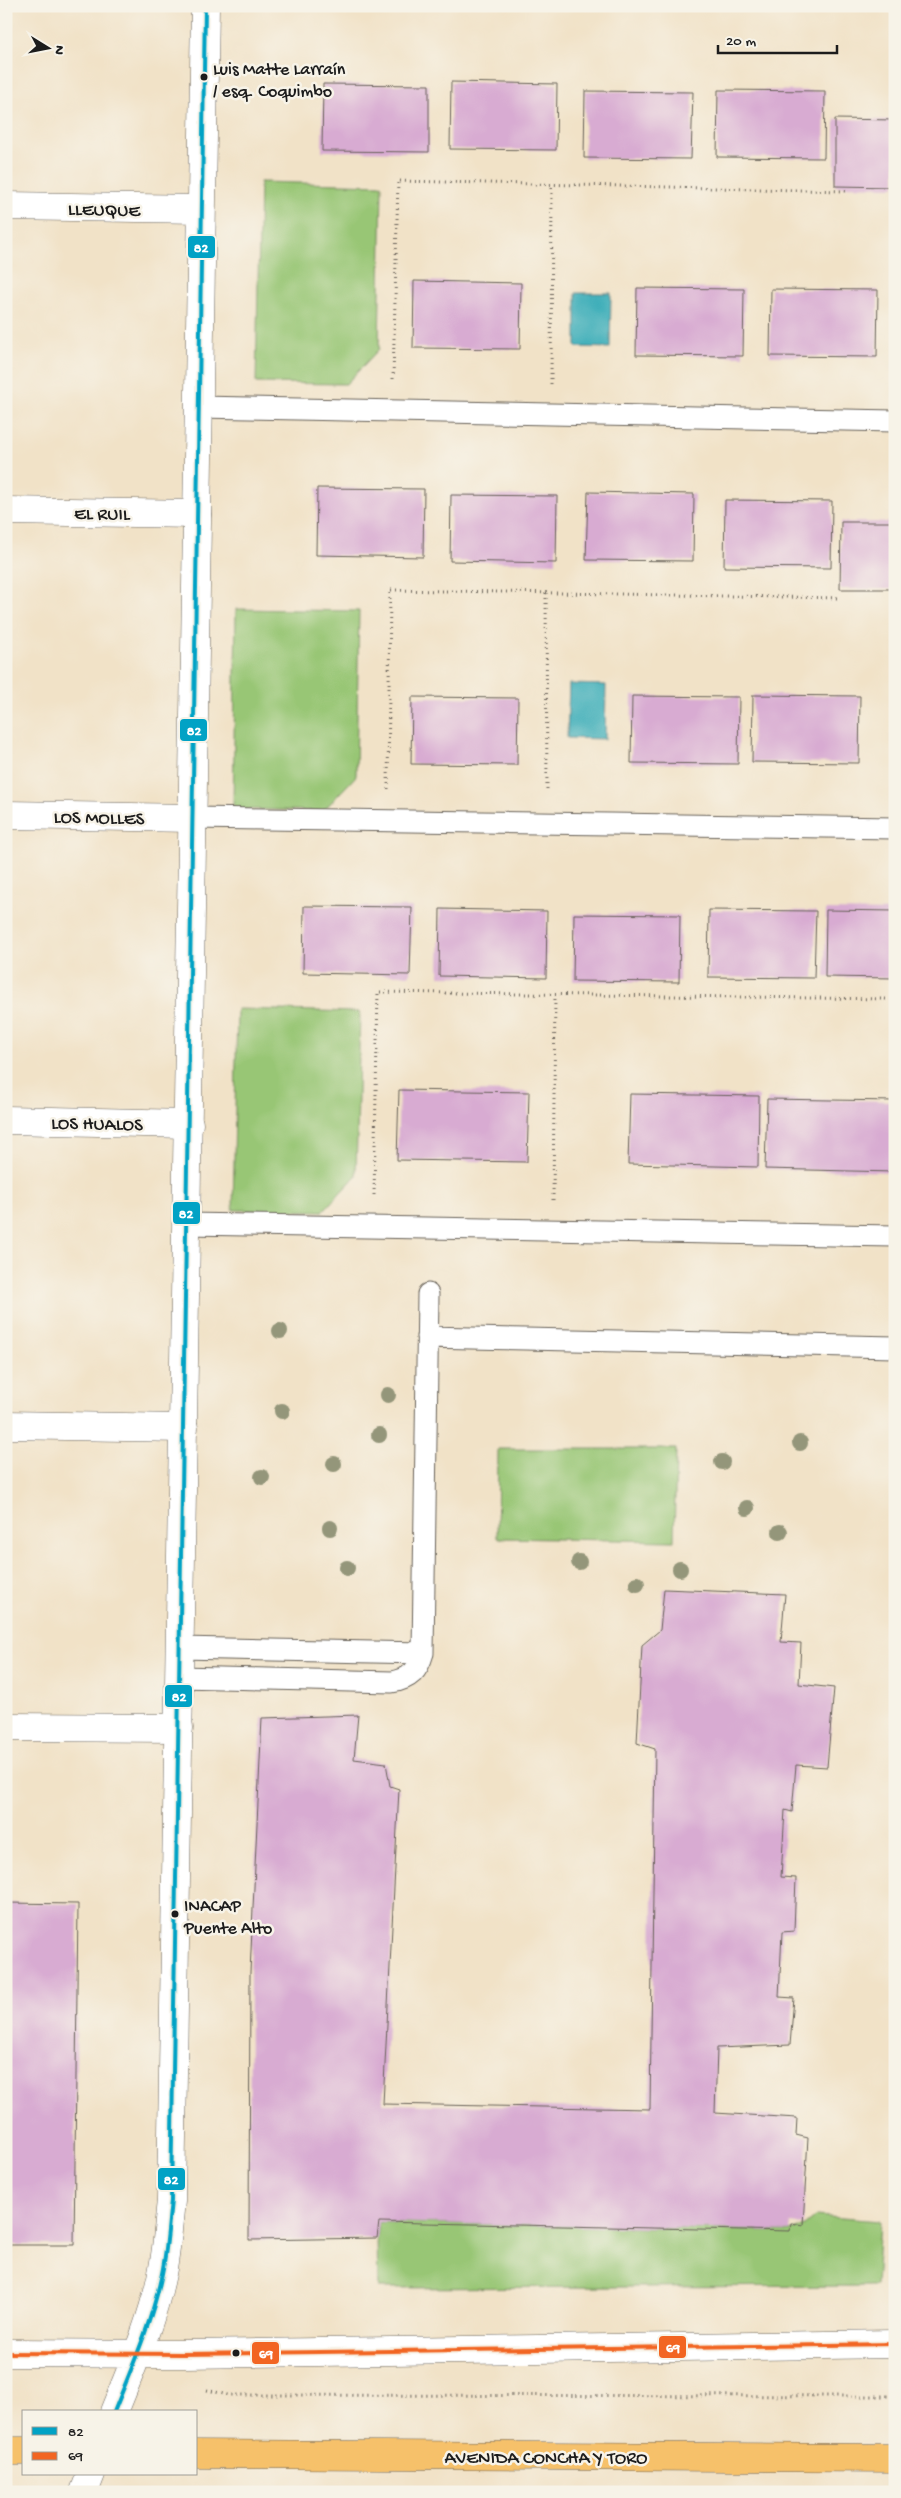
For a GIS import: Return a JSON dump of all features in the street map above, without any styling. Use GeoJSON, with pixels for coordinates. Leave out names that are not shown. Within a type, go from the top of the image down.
{"type":"FeatureCollection","features":[{"type":"Feature","properties":{"kind":"main road"},"geometry":{"type":"LineString","coordinates":[[6,2451],[22,2451]]}},
{"type":"Feature","properties":{"kind":"main road","name":"AVENIDA CONCHA Y TORO"},"geometry":{"type":"LineString","coordinates":[[198,2454],[895,2458]]}},
{"type":"Feature","properties":{"kind":"street"},"geometry":{"type":"LineString","coordinates":[[115,2410],[145,2334],[162,2275],[171,2201],[189,1124],[204,6]]}},
{"type":"Feature","properties":{"kind":"street","name":"LLEUQUE"},"geometry":{"type":"LineString","coordinates":[[6,206],[201,209]]}},
{"type":"Feature","properties":{"kind":"street","name":"EL RUIL"},"geometry":{"type":"LineString","coordinates":[[6,511],[197,514]]}},
{"type":"Feature","properties":{"kind":"street","name":"LOS MOLLES"},"geometry":{"type":"LineString","coordinates":[[6,815],[193,818]]}},
{"type":"Feature","properties":{"kind":"street","name":"LOS HUALOS"},"geometry":{"type":"LineString","coordinates":[[6,1120],[189,1124]]}},
{"type":"Feature","properties":{"kind":"street"},"geometry":{"type":"LineString","coordinates":[[6,1425],[184,1428]]}},
{"type":"Feature","properties":{"kind":"street"},"geometry":{"type":"LineString","coordinates":[[6,1726],[179,1728]]}},
{"type":"Feature","properties":{"kind":"street"},"geometry":{"type":"LineString","coordinates":[[6,2353],[895,2344]]}},
{"type":"Feature","properties":{"kind":"street"},"geometry":{"type":"LineString","coordinates":[[84,2492],[90,2476]]}},
{"type":"Feature","properties":{"kind":"lane"},"geometry":{"type":"LineString","coordinates":[[199,407],[895,421]]}},
{"type":"Feature","properties":{"kind":"lane"},"geometry":{"type":"LineString","coordinates":[[193,818],[895,828]]}},
{"type":"Feature","properties":{"kind":"lane"},"geometry":{"type":"LineString","coordinates":[[187,1224],[895,1236]]}},
{"type":"Feature","properties":{"kind":"lane"},"geometry":{"type":"LineString","coordinates":[[180,1677],[392,1682],[404,1680],[414,1673],[420,1664],[423,1653],[428,1294]]}},
{"type":"Feature","properties":{"kind":"lane"},"geometry":{"type":"LineString","coordinates":[[427,1337],[895,1346]]}},
{"type":"Feature","properties":{"kind":"lane"},"geometry":{"type":"LineString","coordinates":[[181,1648],[423,1653]]}},
{"type":"Feature","properties":{"kind":"path"},"geometry":{"type":"LineString","coordinates":[[392,411],[398,182],[846,191]]}},
{"type":"Feature","properties":{"kind":"path"},"geometry":{"type":"LineString","coordinates":[[550,414],[552,185]]}},
{"type":"Feature","properties":{"kind":"path"},"geometry":{"type":"LineString","coordinates":[[388,821],[390,590],[840,598]]}},
{"type":"Feature","properties":{"kind":"path"},"geometry":{"type":"LineString","coordinates":[[546,592],[547,823]]}},
{"type":"Feature","properties":{"kind":"path"},"geometry":{"type":"LineString","coordinates":[[373,1227],[378,992],[887,999]]}},
{"type":"Feature","properties":{"kind":"path"},"geometry":{"type":"LineString","coordinates":[[552,1230],[555,995]]}},
{"type":"Feature","properties":{"kind":"green space"},"geometry":{"type":"Polygon","coordinates":[[[260,182],[382,185],[379,349],[346,384],[256,383],[260,182]]]}},
{"type":"Feature","properties":{"kind":"green space"},"geometry":{"type":"Polygon","coordinates":[[[236,609],[359,611],[356,776],[323,811],[233,809],[236,609]]]}},
{"type":"Feature","properties":{"kind":"green space"},"geometry":{"type":"Polygon","coordinates":[[[237,1009],[360,1012],[356,1176],[323,1211],[233,1210],[237,1009]]]}},
{"type":"Feature","properties":{"kind":"green space"},"geometry":{"type":"Polygon","coordinates":[[[498,1449],[676,1449],[674,1541],[497,1538],[498,1449]]]}},
{"type":"Feature","properties":{"kind":"green space"},"geometry":{"type":"Polygon","coordinates":[[[816,2216],[880,2221],[876,2286],[378,2288],[377,2238],[379,2222],[790,2231],[804,2226],[816,2216]]]}},
{"type":"Feature","properties":{"kind":"water"},"geometry":{"type":"Polygon","coordinates":[[[576,293],[611,293],[610,348],[576,347],[576,293]]]}},
{"type":"Feature","properties":{"kind":"water"},"geometry":{"type":"Polygon","coordinates":[[[569,684],[606,685],[605,739],[567,738],[569,684]]]}},
{"type":"Feature","properties":{"kind":"building"},"geometry":{"type":"Polygon","coordinates":[[[451,82],[557,84],[556,150],[450,149],[451,82]]]}},
{"type":"Feature","properties":{"kind":"building"},"geometry":{"type":"Polygon","coordinates":[[[323,84],[429,85],[429,152],[322,151],[323,84]]]}},
{"type":"Feature","properties":{"kind":"building"},"geometry":{"type":"Polygon","coordinates":[[[718,90],[825,91],[824,158],[717,157],[718,90]]]}},
{"type":"Feature","properties":{"kind":"building"},"geometry":{"type":"Polygon","coordinates":[[[585,91],[693,92],[691,159],[584,158],[585,91]]]}},
{"type":"Feature","properties":{"kind":"building"},"geometry":{"type":"Polygon","coordinates":[[[835,119],[895,120],[895,187],[835,186],[835,119]]]}},
{"type":"Feature","properties":{"kind":"building"},"geometry":{"type":"Polygon","coordinates":[[[414,281],[521,283],[520,349],[413,348],[414,281]]]}},
{"type":"Feature","properties":{"kind":"building"},"geometry":{"type":"Polygon","coordinates":[[[637,288],[744,289],[743,356],[636,355],[637,288]]]}},
{"type":"Feature","properties":{"kind":"building"},"geometry":{"type":"Polygon","coordinates":[[[771,289],[878,290],[877,357],[770,356],[771,289]]]}},
{"type":"Feature","properties":{"kind":"building"},"geometry":{"type":"Polygon","coordinates":[[[317,488],[424,489],[423,557],[316,555],[317,488]]]}},
{"type":"Feature","properties":{"kind":"building"},"geometry":{"type":"Polygon","coordinates":[[[588,492],[694,494],[693,561],[586,560],[588,492]]]}},
{"type":"Feature","properties":{"kind":"building"},"geometry":{"type":"Polygon","coordinates":[[[451,495],[557,496],[556,563],[450,561],[451,495]]]}},
{"type":"Feature","properties":{"kind":"building"},"geometry":{"type":"Polygon","coordinates":[[[725,500],[832,501],[831,568],[724,567],[725,500]]]}},
{"type":"Feature","properties":{"kind":"building"},"geometry":{"type":"Polygon","coordinates":[[[841,522],[895,522],[895,589],[840,589],[841,522]]]}},
{"type":"Feature","properties":{"kind":"building"},"geometry":{"type":"Polygon","coordinates":[[[753,695],[860,696],[859,763],[752,762],[753,695]]]}},
{"type":"Feature","properties":{"kind":"building"},"geometry":{"type":"Polygon","coordinates":[[[632,696],[739,697],[738,764],[631,763],[632,696]]]}},
{"type":"Feature","properties":{"kind":"building"},"geometry":{"type":"Polygon","coordinates":[[[412,697],[518,698],[517,765],[411,764],[412,697]]]}},
{"type":"Feature","properties":{"kind":"building"},"geometry":{"type":"Polygon","coordinates":[[[304,906],[412,907],[410,975],[303,973],[304,906]]]}},
{"type":"Feature","properties":{"kind":"building"},"geometry":{"type":"Polygon","coordinates":[[[440,909],[547,911],[546,978],[439,976],[440,909]]]}},
{"type":"Feature","properties":{"kind":"building"},"geometry":{"type":"Polygon","coordinates":[[[709,910],[816,911],[814,978],[708,977],[709,910]]]}},
{"type":"Feature","properties":{"kind":"building"},"geometry":{"type":"Polygon","coordinates":[[[826,910],[895,911],[895,978],[825,977],[826,910]]]}},
{"type":"Feature","properties":{"kind":"building"},"geometry":{"type":"Polygon","coordinates":[[[574,914],[680,915],[679,982],[573,981],[574,914]]]}},
{"type":"Feature","properties":{"kind":"building"},"geometry":{"type":"Polygon","coordinates":[[[399,1090],[529,1092],[527,1162],[397,1160],[399,1090]]]}},
{"type":"Feature","properties":{"kind":"building"},"geometry":{"type":"Polygon","coordinates":[[[630,1094],[759,1096],[758,1167],[628,1164],[630,1094]]]}},
{"type":"Feature","properties":{"kind":"building"},"geometry":{"type":"Polygon","coordinates":[[[767,1099],[895,1101],[895,1172],[765,1169],[767,1099]]]}},
{"type":"Feature","properties":{"kind":"building"},"geometry":{"type":"Polygon","coordinates":[[[664,1589],[785,1594],[781,1642],[801,1643],[799,1684],[834,1688],[827,1767],[796,1765],[792,1812],[785,1810],[781,1877],[796,1878],[794,1931],[782,1932],[779,1997],[794,1998],[790,2045],[717,2048],[715,2113],[797,2118],[796,2135],[808,2138],[803,2225],[791,2223],[790,2231],[379,2222],[377,2238],[249,2240],[250,1972],[262,1718],[358,1715],[354,1759],[386,1763],[390,1786],[399,1789],[383,2104],[650,2109],[655,1749],[637,1743],[642,1645],[660,1630],[664,1589]]]}},
{"type":"Feature","properties":{"kind":"building"},"geometry":{"type":"Polygon","coordinates":[[[6,1903],[78,1904],[74,2245],[6,2245],[6,1903]]]}},
{"type":"Feature","properties":{"kind":"transit line","name":"82"},"geometry":{"type":"LineString","coordinates":[[115,2410],[157,2295],[165,2259],[171,2201],[205,6]]}},
{"type":"Feature","properties":{"kind":"transit line","name":"69"},"geometry":{"type":"LineString","coordinates":[[6,2353],[183,2354],[895,2344]]}},
{"type":"Feature","properties":{"kind":"place","name":"Luis Matte Larraín / esq. Coquimbo"},"geometry":{"type":"Point","coordinates":[204,77]}},
{"type":"Feature","properties":{"kind":"place","name":"INACAP Puente Alto"},"geometry":{"type":"Point","coordinates":[175,1914]}}]}
